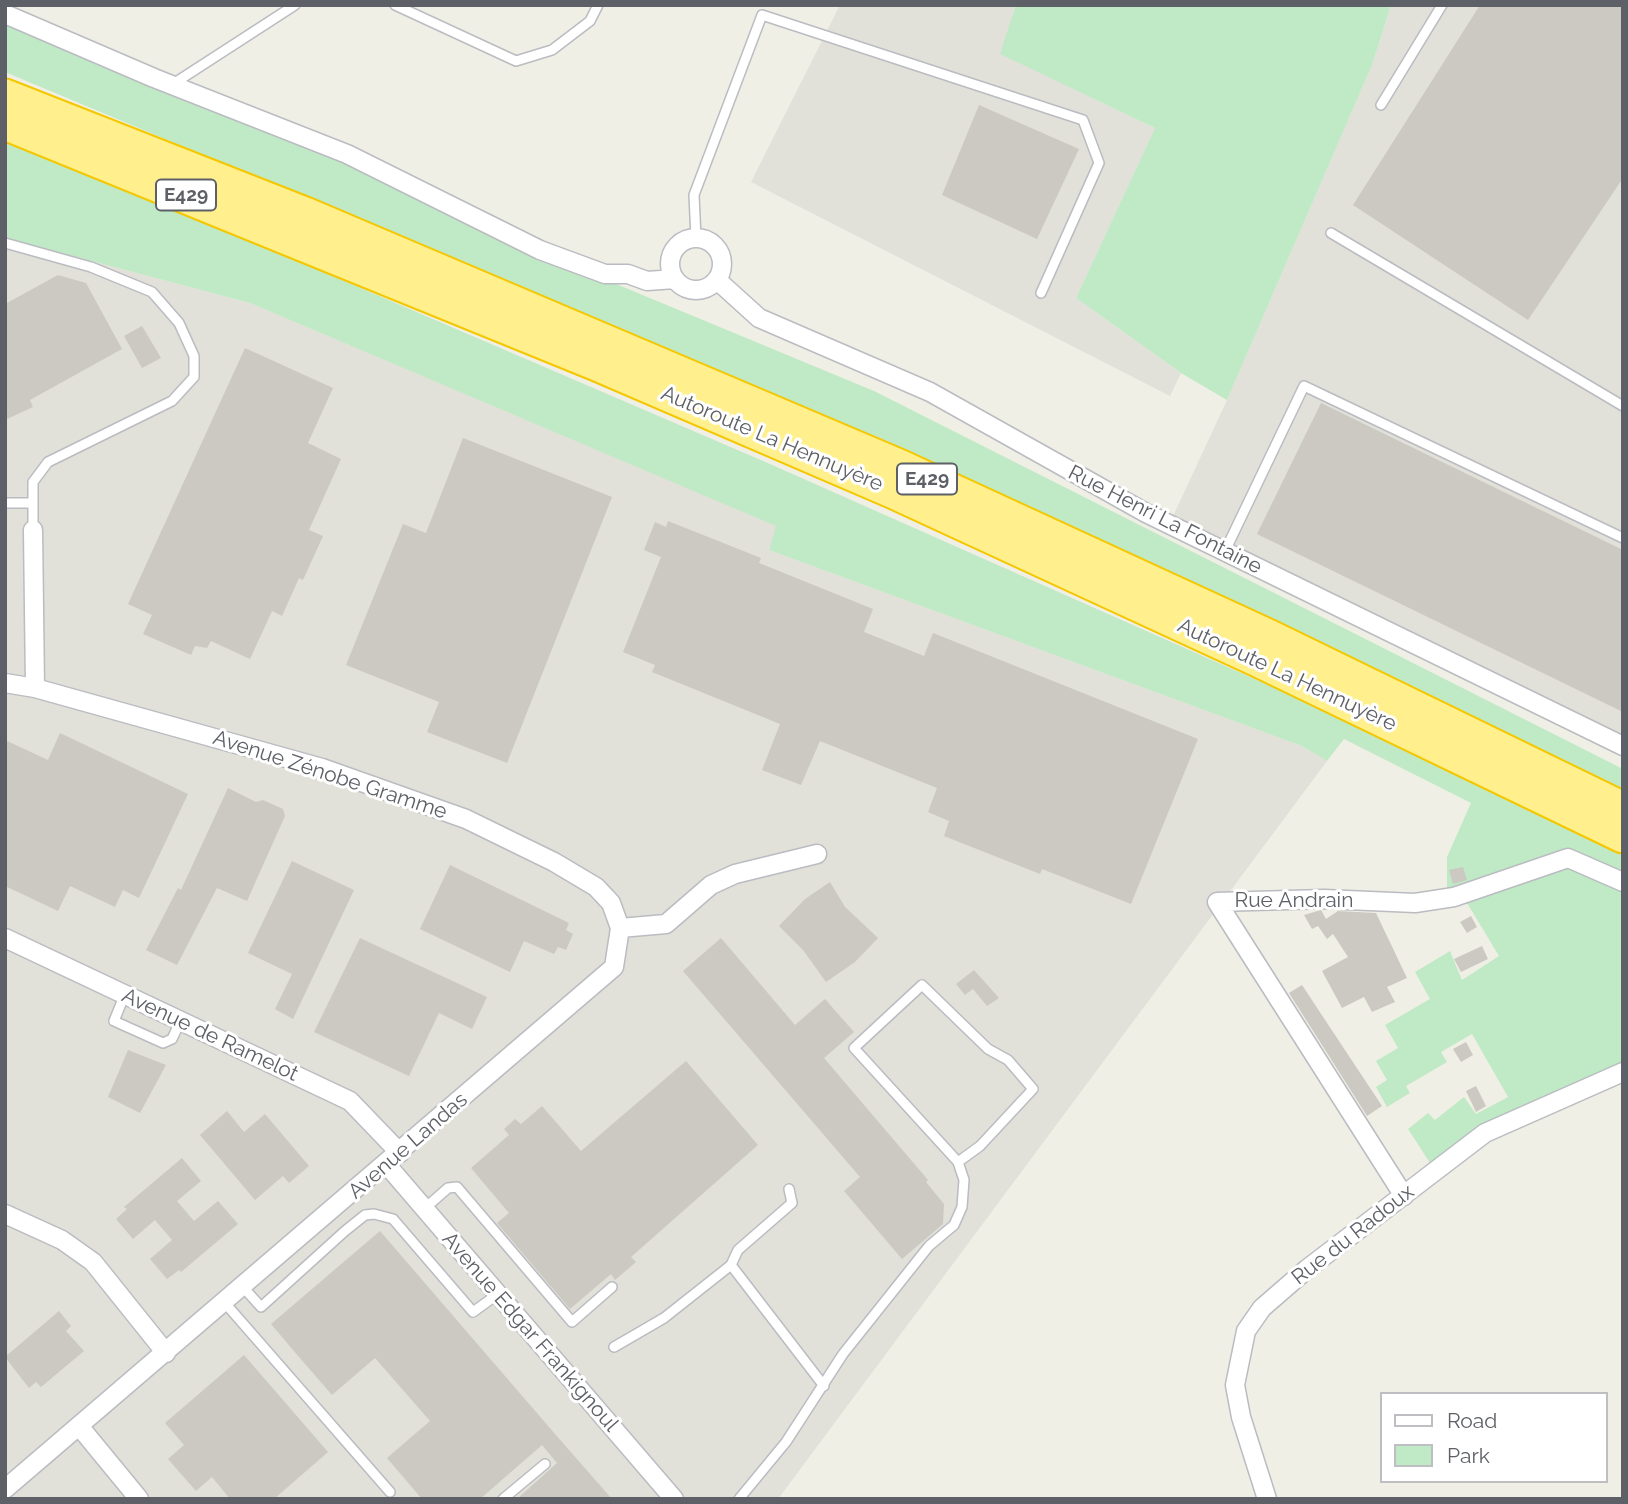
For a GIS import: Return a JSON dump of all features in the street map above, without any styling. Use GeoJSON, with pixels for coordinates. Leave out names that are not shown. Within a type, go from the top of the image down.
{"type":"FeatureCollection","features":[{"type":"Feature","properties":{"kind":"highway"},"geometry":{"type":"LineString","coordinates":[[5,89],[72,135]]}},
{"type":"Feature","properties":{"kind":"highway","name":"E429"},"geometry":{"type":"LineString","coordinates":[[5,96],[72,135]]}},
{"type":"Feature","properties":{"kind":"highway","name":"E429"},"geometry":{"type":"LineString","coordinates":[[5,122],[72,135]]}},
{"type":"Feature","properties":{"kind":"highway","name":"Autoroute La Hennuyère"},"geometry":{"type":"LineString","coordinates":[[72,135],[97,158],[597,364],[892,491],[1258,660],[1623,836]]}},
{"type":"Feature","properties":{"kind":"highway","name":"Autoroute La Hennuyère"},"geometry":{"type":"LineString","coordinates":[[72,135],[305,214],[901,467],[1270,637],[1623,809]]}},
{"type":"Feature","properties":{"kind":"highway"},"geometry":{"type":"LineString","coordinates":[[5,136],[48,151],[97,158]]}},
{"type":"Feature","properties":{"kind":"street"},"geometry":{"type":"LineString","coordinates":[[5,14],[171,85],[347,154],[540,250],[605,274],[628,274],[646,281],[675,279]]}},
{"type":"Feature","properties":{"kind":"street"},"geometry":{"type":"LineString","coordinates":[[696,238],[717,249],[722,264],[717,279],[699,290],[686,288],[675,279],[670,264],[675,249],[681,243],[696,238]]}},
{"type":"Feature","properties":{"kind":"street","name":"Rue Henri La Fontaine"},"geometry":{"type":"LineString","coordinates":[[717,279],[759,318],[854,356],[930,392],[1146,513],[1623,746]]}},
{"type":"Feature","properties":{"kind":"street"},"geometry":{"type":"LineString","coordinates":[[33,530],[35,688]]}},
{"type":"Feature","properties":{"kind":"street","name":"Avenue Zénobe Gramme"},"geometry":{"type":"LineString","coordinates":[[5,683],[35,688],[322,768],[466,819],[554,862],[596,887],[611,903],[620,928]]}},
{"type":"Feature","properties":{"kind":"street"},"geometry":{"type":"LineString","coordinates":[[620,928],[666,924],[710,886],[735,874],[817,854]]}},
{"type":"Feature","properties":{"kind":"street","name":"Rue Andrain"},"geometry":{"type":"LineString","coordinates":[[1404,1196],[1217,902],[1324,899],[1415,903],[1454,897],[1568,858],[1623,882]]}},
{"type":"Feature","properties":{"kind":"street","name":"Avenue Landas"},"geometry":{"type":"LineString","coordinates":[[5,1489],[614,967],[620,928]]}},
{"type":"Feature","properties":{"kind":"street","name":"Avenue de Ramelot"},"geometry":{"type":"LineString","coordinates":[[5,938],[349,1101],[393,1159]]}},
{"type":"Feature","properties":{"kind":"street","name":"Rue du Radoux"},"geometry":{"type":"LineString","coordinates":[[1266,1499],[1241,1416],[1235,1385],[1238,1356],[1246,1331],[1262,1308],[1307,1269],[1485,1133],[1623,1072]]}},
{"type":"Feature","properties":{"kind":"street","name":"Avenue Edgar Frankignoul"},"geometry":{"type":"LineString","coordinates":[[393,1159],[424,1209],[674,1499]]}},
{"type":"Feature","properties":{"kind":"street"},"geometry":{"type":"LineString","coordinates":[[5,1214],[62,1240],[93,1262],[166,1353]]}},
{"type":"Feature","properties":{"kind":"street"},"geometry":{"type":"LineString","coordinates":[[79,1426],[139,1499]]}},
{"type":"Feature","properties":{"kind":"lane"},"geometry":{"type":"LineString","coordinates":[[171,85],[295,5]]}},
{"type":"Feature","properties":{"kind":"lane"},"geometry":{"type":"LineString","coordinates":[[395,5],[516,61],[552,50],[590,21],[598,5]]}},
{"type":"Feature","properties":{"kind":"lane"},"geometry":{"type":"LineString","coordinates":[[1381,105],[1442,5]]}},
{"type":"Feature","properties":{"kind":"lane"},"geometry":{"type":"LineString","coordinates":[[696,238],[694,195],[763,10],[1083,120],[1100,163],[1041,293]]}},
{"type":"Feature","properties":{"kind":"lane"},"geometry":{"type":"LineString","coordinates":[[1331,233],[1623,407]]}},
{"type":"Feature","properties":{"kind":"lane"},"geometry":{"type":"LineString","coordinates":[[5,243],[91,267],[152,292],[179,323],[194,356],[194,377],[172,401],[48,462],[33,482],[33,530]]}},
{"type":"Feature","properties":{"kind":"lane"},"geometry":{"type":"LineString","coordinates":[[1226,551],[1304,386],[1623,538]]}},
{"type":"Feature","properties":{"kind":"lane"},"geometry":{"type":"LineString","coordinates":[[5,503],[33,503]]}},
{"type":"Feature","properties":{"kind":"lane"},"geometry":{"type":"LineString","coordinates":[[739,1499],[786,1441],[843,1354],[929,1246],[954,1225],[962,1207],[964,1180],[958,1162],[854,1048],[922,985],[988,1049],[1008,1060],[1033,1089],[979,1146],[958,1162]]}},
{"type":"Feature","properties":{"kind":"lane"},"geometry":{"type":"LineString","coordinates":[[125,994],[114,1021],[163,1043],[172,1039],[181,1020]]}},
{"type":"Feature","properties":{"kind":"lane"},"geometry":{"type":"LineString","coordinates":[[424,1209],[449,1188],[457,1187],[572,1322],[612,1287]]}},
{"type":"Feature","properties":{"kind":"lane"},"geometry":{"type":"LineString","coordinates":[[614,1347],[664,1318],[731,1265],[738,1250],[792,1203],[789,1189]]}},
{"type":"Feature","properties":{"kind":"lane"},"geometry":{"type":"LineString","coordinates":[[243,1287],[261,1307],[366,1215],[385,1214],[393,1219],[473,1312],[498,1294]]}},
{"type":"Feature","properties":{"kind":"lane"},"geometry":{"type":"LineString","coordinates":[[731,1265],[824,1386]]}},
{"type":"Feature","properties":{"kind":"lane"},"geometry":{"type":"LineString","coordinates":[[225,1303],[390,1492]]}},
{"type":"Feature","properties":{"kind":"lane"},"geometry":{"type":"LineString","coordinates":[[503,1499],[545,1464]]}},
{"type":"Feature","properties":{"kind":"shaded area"},"geometry":{"type":"Polygon","coordinates":[[[840,5],[1016,5],[1001,54],[1155,128],[1076,298],[1181,373],[1170,396],[751,182],[840,5]]]}},
{"type":"Feature","properties":{"kind":"shaded area"},"geometry":{"type":"Polygon","coordinates":[[[1391,5],[1623,5],[1623,744],[1168,527],[1227,400],[1372,65],[1391,5]]]}},
{"type":"Feature","properties":{"kind":"shaded area"},"geometry":{"type":"Polygon","coordinates":[[[5,238],[250,303],[777,526],[769,550],[1302,746],[1327,761],[778,1499],[5,1499],[5,238]]]}},
{"type":"Feature","properties":{"kind":"green space"},"geometry":{"type":"Polygon","coordinates":[[[1016,5],[1391,5],[1372,65],[1227,400],[1181,373],[1076,298],[1155,128],[1000,54],[1016,5]]]}},
{"type":"Feature","properties":{"kind":"green space"},"geometry":{"type":"Polygon","coordinates":[[[5,21],[161,91],[325,153],[551,257],[874,391],[1623,769],[1623,794],[955,475],[705,365],[5,72],[5,21]]]}},
{"type":"Feature","properties":{"kind":"green space"},"geometry":{"type":"Polygon","coordinates":[[[5,143],[147,196],[770,464],[1471,775],[1623,853],[1623,875],[1568,849],[1447,894],[1447,857],[1471,803],[1344,739],[1327,761],[1302,746],[769,550],[776,526],[250,303],[5,238],[5,143]]]}},
{"type":"Feature","properties":{"kind":"green space"},"geometry":{"type":"Polygon","coordinates":[[[1565,865],[1623,888],[1623,1064],[1516,1110],[1472,1134],[1430,1163],[1408,1129],[1428,1113],[1435,1120],[1464,1097],[1476,1114],[1508,1097],[1472,1034],[1441,1052],[1447,1062],[1406,1086],[1410,1093],[1387,1107],[1376,1087],[1387,1080],[1376,1061],[1398,1048],[1385,1025],[1430,999],[1415,972],[1450,951],[1462,980],[1499,956],[1464,898],[1565,865]]]}},
{"type":"Feature","properties":{"kind":"building"},"geometry":{"type":"Polygon","coordinates":[[[1480,5],[1623,5],[1623,178],[1528,320],[1353,205],[1480,5]]]}},
{"type":"Feature","properties":{"kind":"building"},"geometry":{"type":"Polygon","coordinates":[[[979,105],[1079,149],[1037,239],[942,195],[979,105]]]}},
{"type":"Feature","properties":{"kind":"building"},"geometry":{"type":"Polygon","coordinates":[[[58,275],[86,283],[122,349],[30,400],[33,407],[5,420],[5,304],[58,275]]]}},
{"type":"Feature","properties":{"kind":"building"},"geometry":{"type":"Polygon","coordinates":[[[142,326],[161,358],[142,368],[124,336],[142,326]]]}},
{"type":"Feature","properties":{"kind":"building"},"geometry":{"type":"Polygon","coordinates":[[[245,348],[333,388],[308,443],[341,459],[309,530],[323,536],[303,580],[299,578],[282,616],[272,611],[250,659],[211,641],[207,648],[195,646],[191,655],[143,634],[152,615],[128,604],[245,348]]]}},
{"type":"Feature","properties":{"kind":"building"},"geometry":{"type":"Polygon","coordinates":[[[1321,403],[1623,550],[1623,712],[1257,534],[1321,403]]]}},
{"type":"Feature","properties":{"kind":"building"},"geometry":{"type":"Polygon","coordinates":[[[463,438],[612,497],[507,763],[427,732],[439,702],[346,665],[403,524],[426,533],[463,438]]]}},
{"type":"Feature","properties":{"kind":"building"},"geometry":{"type":"Polygon","coordinates":[[[668,521],[761,558],[759,563],[873,609],[864,632],[924,656],[933,633],[1198,739],[1131,904],[1042,869],[1040,874],[944,836],[949,821],[928,812],[937,788],[820,741],[801,785],[762,770],[780,724],[652,672],[655,665],[623,652],[661,557],[644,550],[655,522],[666,527],[668,521]]]}},
{"type":"Feature","properties":{"kind":"building"},"geometry":{"type":"Polygon","coordinates":[[[60,733],[188,794],[139,898],[123,890],[115,907],[70,886],[58,911],[5,886],[5,740],[48,760],[60,733]]]}},
{"type":"Feature","properties":{"kind":"building"},"geometry":{"type":"Polygon","coordinates":[[[228,788],[256,802],[263,800],[283,809],[285,816],[247,901],[217,888],[177,965],[146,950],[178,888],[181,890],[228,788]]]}},
{"type":"Feature","properties":{"kind":"building"},"geometry":{"type":"Polygon","coordinates":[[[292,861],[354,890],[293,1019],[275,1009],[292,974],[248,953],[292,861]]]}},
{"type":"Feature","properties":{"kind":"building"},"geometry":{"type":"Polygon","coordinates":[[[450,865],[569,923],[566,930],[573,934],[566,950],[558,947],[554,954],[524,941],[510,972],[420,929],[450,865]]]}},
{"type":"Feature","properties":{"kind":"building"},"geometry":{"type":"Polygon","coordinates":[[[1463,867],[1467,880],[1453,884],[1449,870],[1463,867]]]}},
{"type":"Feature","properties":{"kind":"building"},"geometry":{"type":"Polygon","coordinates":[[[830,882],[845,907],[878,938],[855,962],[826,982],[803,950],[779,926],[805,899],[830,882]]]}},
{"type":"Feature","properties":{"kind":"building"},"geometry":{"type":"Polygon","coordinates":[[[1321,910],[1326,919],[1338,911],[1376,913],[1407,978],[1387,987],[1395,1002],[1372,1012],[1364,997],[1342,1008],[1322,971],[1348,957],[1333,934],[1327,939],[1318,926],[1312,929],[1304,915],[1321,910]]]}},
{"type":"Feature","properties":{"kind":"building"},"geometry":{"type":"Polygon","coordinates":[[[1471,916],[1477,927],[1467,933],[1460,922],[1471,916]]]}},
{"type":"Feature","properties":{"kind":"building"},"geometry":{"type":"Polygon","coordinates":[[[360,938],[487,997],[472,1029],[439,1013],[409,1076],[314,1032],[360,938]]]}},
{"type":"Feature","properties":{"kind":"building"},"geometry":{"type":"Polygon","coordinates":[[[721,938],[795,1025],[825,999],[854,1032],[824,1058],[928,1180],[926,1182],[944,1204],[943,1224],[902,1259],[844,1191],[860,1177],[683,971],[721,938]]]}},
{"type":"Feature","properties":{"kind":"building"},"geometry":{"type":"Polygon","coordinates":[[[1482,946],[1488,959],[1461,972],[1454,959],[1482,946]]]}},
{"type":"Feature","properties":{"kind":"building"},"geometry":{"type":"Polygon","coordinates":[[[974,970],[999,998],[987,1006],[973,989],[965,995],[956,984],[974,970]]]}},
{"type":"Feature","properties":{"kind":"building"},"geometry":{"type":"Polygon","coordinates":[[[1302,985],[1382,1106],[1367,1116],[1289,993],[1302,985]]]}},
{"type":"Feature","properties":{"kind":"building"},"geometry":{"type":"Polygon","coordinates":[[[1466,1042],[1473,1055],[1461,1062],[1453,1049],[1466,1042]]]}},
{"type":"Feature","properties":{"kind":"building"},"geometry":{"type":"Polygon","coordinates":[[[128,1050],[166,1065],[140,1113],[108,1097],[128,1050]]]}},
{"type":"Feature","properties":{"kind":"building"},"geometry":{"type":"Polygon","coordinates":[[[686,1061],[758,1145],[631,1257],[636,1262],[615,1280],[611,1274],[570,1309],[497,1223],[509,1213],[471,1168],[509,1135],[504,1129],[515,1119],[521,1124],[542,1106],[581,1151],[686,1061]]]}},
{"type":"Feature","properties":{"kind":"building"},"geometry":{"type":"Polygon","coordinates":[[[1476,1086],[1486,1106],[1476,1112],[1466,1091],[1476,1086]]]}},
{"type":"Feature","properties":{"kind":"building"},"geometry":{"type":"Polygon","coordinates":[[[227,1111],[244,1132],[265,1114],[309,1166],[289,1183],[283,1176],[255,1200],[200,1135],[227,1111]]]}},
{"type":"Feature","properties":{"kind":"building"},"geometry":{"type":"Polygon","coordinates":[[[182,1158],[201,1181],[177,1201],[194,1221],[218,1201],[238,1224],[181,1272],[179,1270],[167,1279],[150,1259],[172,1240],[155,1220],[133,1239],[116,1219],[127,1209],[124,1207],[182,1158]]]}},
{"type":"Feature","properties":{"kind":"building"},"geometry":{"type":"Polygon","coordinates":[[[380,1231],[612,1499],[517,1499],[557,1463],[542,1445],[480,1499],[422,1499],[387,1458],[430,1421],[375,1358],[332,1395],[293,1350],[271,1324],[380,1231]]]}},
{"type":"Feature","properties":{"kind":"building"},"geometry":{"type":"Polygon","coordinates":[[[59,1311],[71,1326],[66,1331],[84,1351],[41,1387],[36,1382],[29,1388],[5,1357],[59,1311]]]}},
{"type":"Feature","properties":{"kind":"building"},"geometry":{"type":"Polygon","coordinates":[[[244,1355],[328,1452],[274,1499],[230,1499],[212,1477],[196,1491],[168,1459],[184,1445],[165,1423],[244,1355]]]}}]}
